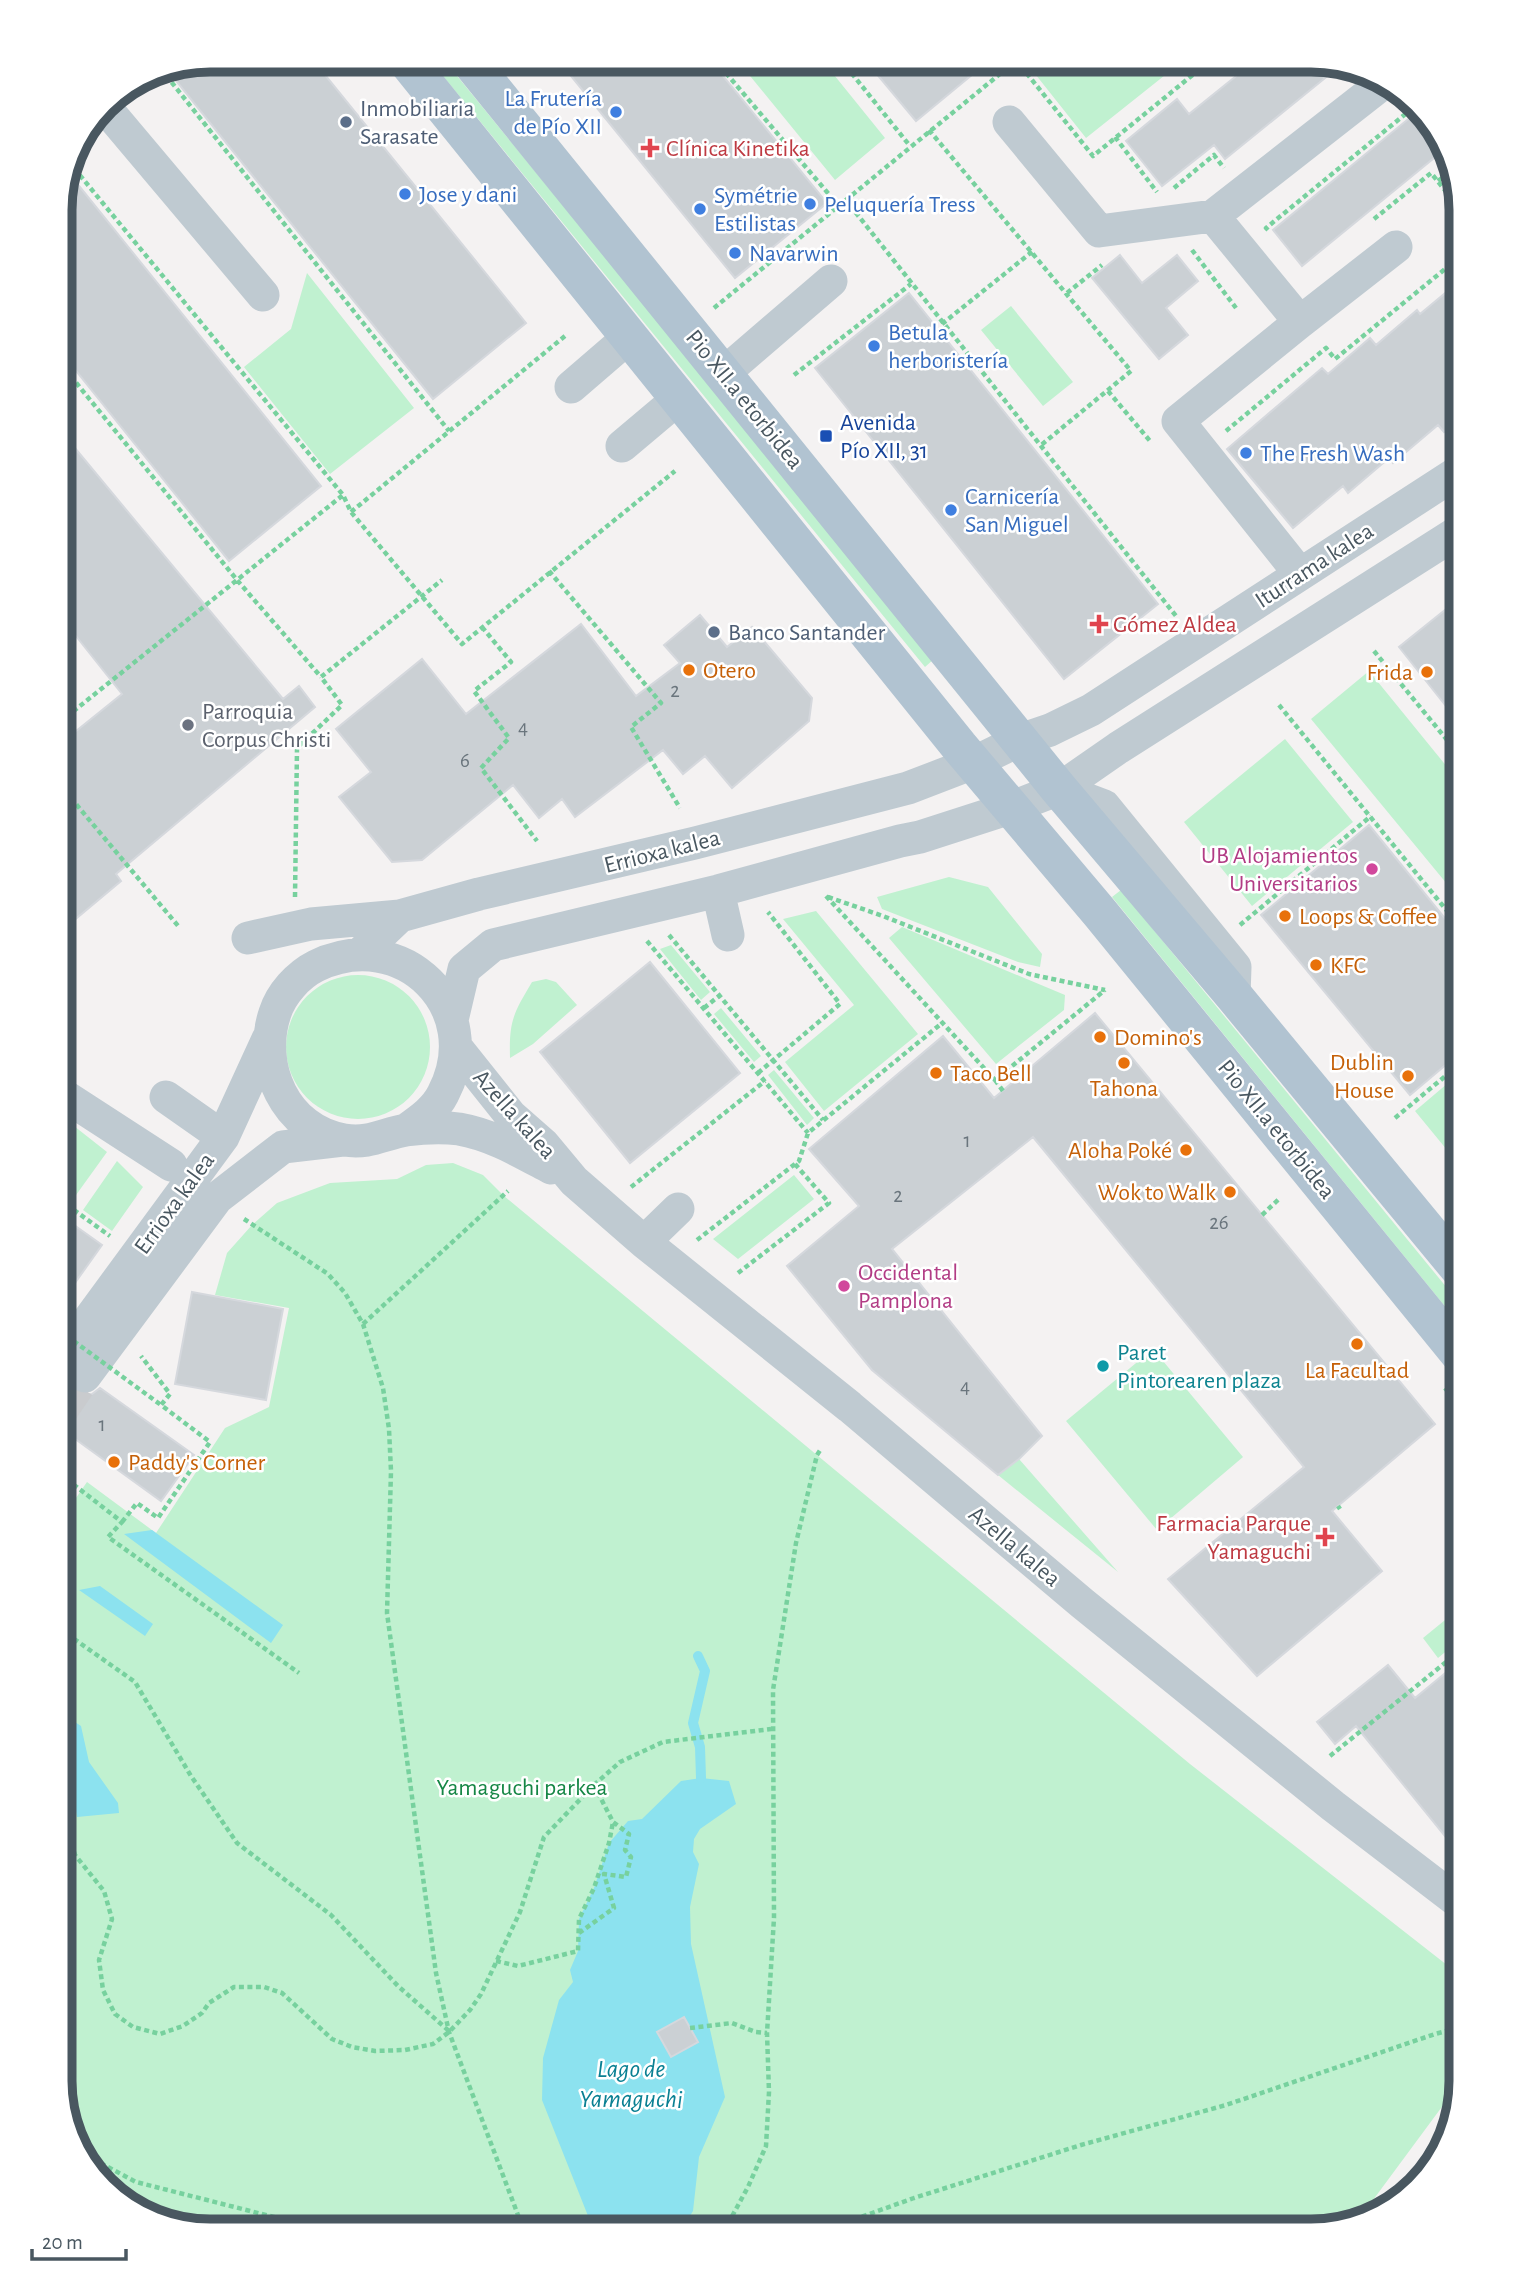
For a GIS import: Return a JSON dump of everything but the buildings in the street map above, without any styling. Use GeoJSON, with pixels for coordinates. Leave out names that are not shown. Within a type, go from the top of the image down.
{"type":"FeatureCollection","features":[{"type":"Feature","properties":{"kind":"main road","name":"Pio XII.a etorbidea"},"geometry":{"type":"LineString","coordinates":[[416,72],[966,755],[1109,924],[1449,1341]]}},
{"type":"Feature","properties":{"kind":"main road","name":"Pio XII.a etorbidea"},"geometry":{"type":"LineString","coordinates":[[478,72],[1059,789],[1449,1256]]}},
{"type":"Feature","properties":{"kind":"street"},"geometry":{"type":"LineString","coordinates":[[1009,122],[1099,231],[1213,216],[1376,88]]}},
{"type":"Feature","properties":{"kind":"street"},"geometry":{"type":"LineString","coordinates":[[111,113],[263,295]]}},
{"type":"Feature","properties":{"kind":"street"},"geometry":{"type":"LineString","coordinates":[[1213,216],[1300,322]]}},
{"type":"Feature","properties":{"kind":"street"},"geometry":{"type":"LineString","coordinates":[[1300,574],[1178,421],[1396,247]]}},
{"type":"Feature","properties":{"kind":"street"},"geometry":{"type":"LineString","coordinates":[[724,373],[831,281]]}},
{"type":"Feature","properties":{"kind":"street"},"geometry":{"type":"LineString","coordinates":[[571,387],[629,337]]}},
{"type":"Feature","properties":{"kind":"street"},"geometry":{"type":"LineString","coordinates":[[622,446],[684,404]]}},
{"type":"Feature","properties":{"kind":"street","name":"Iturrama kalea"},"geometry":{"type":"LineString","coordinates":[[1020,740],[1091,710],[1449,478]]}},
{"type":"Feature","properties":{"kind":"street","name":"Iturrama kalea"},"geometry":{"type":"LineString","coordinates":[[1059,789],[1118,748],[1449,537]]}},
{"type":"Feature","properties":{"kind":"street"},"geometry":{"type":"LineString","coordinates":[[966,755],[1020,740]]}},
{"type":"Feature","properties":{"kind":"street","name":"Errioxa kalea"},"geometry":{"type":"LineString","coordinates":[[361,953],[400,916],[908,788],[966,755]]}},
{"type":"Feature","properties":{"kind":"street"},"geometry":{"type":"LineString","coordinates":[[1098,763],[1094,784],[1104,806],[1235,967],[1234,996]]}},
{"type":"Feature","properties":{"kind":"street"},"geometry":{"type":"LineString","coordinates":[[454,1033],[439,993],[418,971],[391,958],[361,953],[334,957],[310,969],[289,987],[275,1010],[269,1037],[269,1064],[278,1091],[295,1113],[317,1130],[343,1140],[375,1140],[406,1130],[426,1116],[442,1096],[452,1072],[454,1033],[464,970],[493,945],[718,891],[920,837],[1059,789],[1104,806]]}},
{"type":"Feature","properties":{"kind":"street"},"geometry":{"type":"LineString","coordinates":[[718,891],[728,935]]}},
{"type":"Feature","properties":{"kind":"street"},"geometry":{"type":"LineString","coordinates":[[248,938],[312,924],[400,916]]}},
{"type":"Feature","properties":{"kind":"street","name":"Azella kalea"},"geometry":{"type":"LineString","coordinates":[[454,1033],[511,1116],[544,1145],[574,1181],[644,1242],[850,1407],[1072,1594],[1333,1807],[1449,1895]]}},
{"type":"Feature","properties":{"kind":"street","name":"Errioxa kalea"},"geometry":{"type":"LineString","coordinates":[[73,1368],[223,1137],[269,1037]]}},
{"type":"Feature","properties":{"kind":"street"},"geometry":{"type":"LineString","coordinates":[[166,1097],[223,1137]]}},
{"type":"Feature","properties":{"kind":"street"},"geometry":{"type":"LineString","coordinates":[[72,1101],[171,1165]]}},
{"type":"Feature","properties":{"kind":"street","name":"Azella kalea"},"geometry":{"type":"LineString","coordinates":[[406,1130],[456,1129],[491,1136],[574,1181]]}},
{"type":"Feature","properties":{"kind":"street","name":"Errioxa kalea"},"geometry":{"type":"LineString","coordinates":[[73,1368],[216,1198],[284,1147],[343,1140]]}},
{"type":"Feature","properties":{"kind":"street"},"geometry":{"type":"LineString","coordinates":[[644,1242],[678,1209]]}},
{"type":"Feature","properties":{"kind":"path"},"geometry":{"type":"LineString","coordinates":[[725,72],[838,205]]}},
{"type":"Feature","properties":{"kind":"path"},"geometry":{"type":"LineString","coordinates":[[851,72],[910,146]]}},
{"type":"Feature","properties":{"kind":"path"},"geometry":{"type":"LineString","coordinates":[[712,309],[1001,72]]}},
{"type":"Feature","properties":{"kind":"path"},"geometry":{"type":"LineString","coordinates":[[1026,72],[1093,156],[1196,72]]}},
{"type":"Feature","properties":{"kind":"path"},"geometry":{"type":"LineString","coordinates":[[168,78],[449,431]]}},
{"type":"Feature","properties":{"kind":"path"},"geometry":{"type":"LineString","coordinates":[[1274,237],[1266,228],[1408,112]]}},
{"type":"Feature","properties":{"kind":"path"},"geometry":{"type":"LineString","coordinates":[[929,130],[1131,370],[1040,446]]}},
{"type":"Feature","properties":{"kind":"path"},"geometry":{"type":"LineString","coordinates":[[1115,137],[1162,198]]}},
{"type":"Feature","properties":{"kind":"path"},"geometry":{"type":"LineString","coordinates":[[1172,189],[1214,155],[1224,169],[1231,163]]}},
{"type":"Feature","properties":{"kind":"path"},"geometry":{"type":"LineString","coordinates":[[77,172],[343,495],[351,512],[462,644],[675,471]]}},
{"type":"Feature","properties":{"kind":"path"},"geometry":{"type":"LineString","coordinates":[[1368,224],[1432,173],[1448,194]]}},
{"type":"Feature","properties":{"kind":"path"},"geometry":{"type":"LineString","coordinates":[[1438,181],[1445,175]]}},
{"type":"Feature","properties":{"kind":"path"},"geometry":{"type":"LineString","coordinates":[[845,199],[1176,616]]}},
{"type":"Feature","properties":{"kind":"path"},"geometry":{"type":"LineString","coordinates":[[1186,241],[1236,308]]}},
{"type":"Feature","properties":{"kind":"path"},"geometry":{"type":"LineString","coordinates":[[942,324],[1033,251]]}},
{"type":"Feature","properties":{"kind":"path"},"geometry":{"type":"LineString","coordinates":[[1068,293],[1109,260]]}},
{"type":"Feature","properties":{"kind":"path"},"geometry":{"type":"LineString","coordinates":[[1216,439],[1326,348],[1335,359],[1449,266]]}},
{"type":"Feature","properties":{"kind":"path"},"geometry":{"type":"LineString","coordinates":[[794,375],[911,284]]}},
{"type":"Feature","properties":{"kind":"path"},"geometry":{"type":"LineString","coordinates":[[351,512],[565,336]]}},
{"type":"Feature","properties":{"kind":"path"},"geometry":{"type":"LineString","coordinates":[[72,378],[342,705],[297,748],[295,902]]}},
{"type":"Feature","properties":{"kind":"path"},"geometry":{"type":"LineString","coordinates":[[72,712],[343,495]]}},
{"type":"Feature","properties":{"kind":"path"},"geometry":{"type":"LineString","coordinates":[[549,571],[661,703],[631,727],[680,808]]}},
{"type":"Feature","properties":{"kind":"path"},"geometry":{"type":"LineString","coordinates":[[321,677],[442,580]]}},
{"type":"Feature","properties":{"kind":"path"},"geometry":{"type":"LineString","coordinates":[[482,627],[511,662],[474,691],[509,738],[481,768],[537,841]]}},
{"type":"Feature","properties":{"kind":"path"},"geometry":{"type":"LineString","coordinates":[[1374,651],[1449,742]]}},
{"type":"Feature","properties":{"kind":"path"},"geometry":{"type":"LineString","coordinates":[[1279,705],[1449,913]]}},
{"type":"Feature","properties":{"kind":"path"},"geometry":{"type":"LineString","coordinates":[[72,799],[179,927]]}},
{"type":"Feature","properties":{"kind":"path"},"geometry":{"type":"LineString","coordinates":[[1239,926],[1371,816]]}},
{"type":"Feature","properties":{"kind":"path"},"geometry":{"type":"LineString","coordinates":[[995,1080],[1105,990],[1030,974],[826,896],[1003,1091]]}},
{"type":"Feature","properties":{"kind":"path"},"geometry":{"type":"LineString","coordinates":[[758,1073],[840,1004],[765,908]]}},
{"type":"Feature","properties":{"kind":"path"},"geometry":{"type":"LineString","coordinates":[[667,932],[823,1120]]}},
{"type":"Feature","properties":{"kind":"path"},"geometry":{"type":"LineString","coordinates":[[644,937],[808,1133]]}},
{"type":"Feature","properties":{"kind":"path"},"geometry":{"type":"LineString","coordinates":[[704,1008],[719,996]]}},
{"type":"Feature","properties":{"kind":"path"},"geometry":{"type":"LineString","coordinates":[[697,1240],[799,1161],[808,1133],[942,1023]]}},
{"type":"Feature","properties":{"kind":"path"},"geometry":{"type":"LineString","coordinates":[[1395,1118],[1449,1073]]}},
{"type":"Feature","properties":{"kind":"path"},"geometry":{"type":"LineString","coordinates":[[630,1188],[765,1081]]}},
{"type":"Feature","properties":{"kind":"path"},"geometry":{"type":"LineString","coordinates":[[738,1273],[829,1203],[795,1164]]}},
{"type":"Feature","properties":{"kind":"path"},"geometry":{"type":"LineString","coordinates":[[363,1324],[508,1191]]}},
{"type":"Feature","properties":{"kind":"path"},"geometry":{"type":"LineString","coordinates":[[1262,1215],[1279,1199]]}},
{"type":"Feature","properties":{"kind":"path"},"geometry":{"type":"LineString","coordinates":[[72,1209],[116,1241]]}},
{"type":"Feature","properties":{"kind":"path"},"geometry":{"type":"LineString","coordinates":[[242,1218],[328,1274],[345,1293],[363,1324],[383,1388],[389,1429],[387,1614],[436,1973],[449,2032],[519,2219]]}},
{"type":"Feature","properties":{"kind":"path"},"geometry":{"type":"LineString","coordinates":[[72,1340],[210,1442],[158,1518],[136,1503],[108,1537],[299,1673]]}},
{"type":"Feature","properties":{"kind":"path"},"geometry":{"type":"LineString","coordinates":[[138,1352],[170,1394],[161,1405]]}},
{"type":"Feature","properties":{"kind":"path"},"geometry":{"type":"LineString","coordinates":[[731,2219],[766,2146],[769,2092],[767,2033],[774,1918],[771,1729],[773,1690],[796,1543],[817,1455],[821,1449]]}},
{"type":"Feature","properties":{"kind":"path"},"geometry":{"type":"LineString","coordinates":[[72,1483],[122,1522]]}},
{"type":"Feature","properties":{"kind":"path"},"geometry":{"type":"LineString","coordinates":[[72,1637],[135,1682],[191,1776],[237,1843],[331,1915],[398,1986],[449,2032]]}},
{"type":"Feature","properties":{"kind":"path"},"geometry":{"type":"LineString","coordinates":[[1330,1756],[1449,1660]]}},
{"type":"Feature","properties":{"kind":"path"},"geometry":{"type":"LineString","coordinates":[[72,1844],[75,1855],[104,1891],[112,1919],[99,1959],[103,1990],[115,2014],[133,2027],[160,2034],[183,2026],[202,2013],[209,2003],[234,1987],[264,1987],[282,1993],[332,2039],[352,2047],[375,2051],[405,2050],[433,2044],[449,2032],[481,1994],[520,1912],[544,1837],[620,1762],[663,1742],[771,1729]]}},
{"type":"Feature","properties":{"kind":"path"},"geometry":{"type":"LineString","coordinates":[[579,1933],[614,1908],[604,1874],[626,1877],[631,1857],[625,1850],[629,1834],[613,1822],[594,1785]]}},
{"type":"Feature","properties":{"kind":"path"},"geometry":{"type":"LineString","coordinates":[[496,1961],[517,1966],[578,1951],[579,1919],[594,1888],[610,1843],[613,1822]]}},
{"type":"Feature","properties":{"kind":"path"},"geometry":{"type":"LineString","coordinates":[[691,2028],[732,2023],[767,2033]]}},
{"type":"Feature","properties":{"kind":"path"},"geometry":{"type":"LineString","coordinates":[[856,2219],[1081,2145],[1226,2105],[1449,2030]]}},
{"type":"Feature","properties":{"kind":"path"},"geometry":{"type":"LineString","coordinates":[[98,2162],[136,2182],[282,2219]]}},
{"type":"Feature","properties":{"kind":"green space"},"geometry":{"type":"Polygon","coordinates":[[[440,72],[454,72],[934,659],[925,667],[440,72]]]}},
{"type":"Feature","properties":{"kind":"green space"},"geometry":{"type":"Polygon","coordinates":[[[747,72],[832,72],[885,138],[835,180],[747,72]]]}},
{"type":"Feature","properties":{"kind":"green space"},"geometry":{"type":"Polygon","coordinates":[[[1034,72],[1169,72],[1086,138],[1034,72]]]}},
{"type":"Feature","properties":{"kind":"green space"},"geometry":{"type":"Polygon","coordinates":[[[307,273],[414,408],[330,474],[244,367],[291,329],[307,273]]]}},
{"type":"Feature","properties":{"kind":"green space"},"geometry":{"type":"Polygon","coordinates":[[[1011,306],[1073,382],[1043,406],[981,330],[1011,306]]]}},
{"type":"Feature","properties":{"kind":"green space"},"geometry":{"type":"Polygon","coordinates":[[[1369,671],[1449,769],[1449,886],[1311,719],[1369,671]]]}},
{"type":"Feature","properties":{"kind":"green space"},"geometry":{"type":"Polygon","coordinates":[[[1285,739],[1353,822],[1252,906],[1184,822],[1285,739]]]}},
{"type":"Feature","properties":{"kind":"green space"},"geometry":{"type":"Polygon","coordinates":[[[949,877],[988,887],[1042,954],[1040,967],[1018,962],[882,909],[877,897],[949,877]]]}},
{"type":"Feature","properties":{"kind":"green space"},"geometry":{"type":"Polygon","coordinates":[[[1121,890],[1449,1290],[1449,1311],[1112,897],[1121,890]]]}},
{"type":"Feature","properties":{"kind":"green space"},"geometry":{"type":"Polygon","coordinates":[[[816,911],[918,1034],[824,1111],[785,1062],[854,1005],[783,919],[816,911]]]}},
{"type":"Feature","properties":{"kind":"green space"},"geometry":{"type":"Polygon","coordinates":[[[902,927],[1065,995],[1064,1010],[996,1064],[889,938],[902,927]]]}},
{"type":"Feature","properties":{"kind":"green space"},"geometry":{"type":"Polygon","coordinates":[[[671,945],[710,992],[701,1000],[660,949],[671,945]]]}},
{"type":"Feature","properties":{"kind":"green space"},"geometry":{"type":"Polygon","coordinates":[[[358,975],[385,981],[409,996],[424,1020],[430,1047],[424,1074],[409,1098],[385,1113],[358,1119],[331,1113],[307,1098],[292,1074],[286,1047],[292,1020],[307,996],[331,981],[358,975]]]}},
{"type":"Feature","properties":{"kind":"green space"},"geometry":{"type":"Polygon","coordinates":[[[546,979],[556,982],[577,1005],[533,1044],[510,1058],[510,1035],[516,1010],[532,982],[546,979]]]}},
{"type":"Feature","properties":{"kind":"green space"},"geometry":{"type":"Polygon","coordinates":[[[721,1008],[761,1056],[754,1062],[714,1014],[721,1008]]]}},
{"type":"Feature","properties":{"kind":"green space"},"geometry":{"type":"Polygon","coordinates":[[[774,1070],[814,1118],[807,1125],[768,1075],[774,1070]]]}},
{"type":"Feature","properties":{"kind":"green space"},"geometry":{"type":"Polygon","coordinates":[[[1449,1082],[1449,1152],[1415,1111],[1449,1082]]]}},
{"type":"Feature","properties":{"kind":"green space"},"geometry":{"type":"Polygon","coordinates":[[[72,1124],[107,1152],[72,1201],[72,1124]]]}},
{"type":"Feature","properties":{"kind":"green space"},"geometry":{"type":"Polygon","coordinates":[[[117,1161],[143,1187],[112,1231],[83,1210],[117,1161]]]}},
{"type":"Feature","properties":{"kind":"green space","name":"Yamaguchi parkea"},"geometry":{"type":"Polygon","coordinates":[[[453,1163],[483,1175],[504,1196],[1190,1764],[1449,1967],[1448,2099],[1368,2207],[1347,2215],[1311,2219],[200,2219],[183,2217],[149,2205],[133,2196],[106,2172],[82,2134],[76,2117],[72,2082],[72,1504],[87,1482],[156,1533],[225,1428],[269,1407],[289,1308],[215,1295],[227,1253],[252,1225],[277,1203],[330,1183],[397,1179],[426,1165],[453,1163]]]}},
{"type":"Feature","properties":{"kind":"green space"},"geometry":{"type":"Polygon","coordinates":[[[794,1175],[814,1199],[738,1259],[713,1239],[794,1175]]]}},
{"type":"Feature","properties":{"kind":"green space"},"geometry":{"type":"Polygon","coordinates":[[[1153,1349],[1243,1457],[1157,1530],[1066,1421],[1153,1349]]]}},
{"type":"Feature","properties":{"kind":"green space"},"geometry":{"type":"Polygon","coordinates":[[[1019,1459],[1118,1572],[998,1475],[1019,1459]]]}},
{"type":"Feature","properties":{"kind":"green space"},"geometry":{"type":"Polygon","coordinates":[[[1449,1617],[1449,1649],[1438,1658],[1423,1638],[1449,1617]]]}},
{"type":"Feature","properties":{"kind":"water"},"geometry":{"type":"Polygon","coordinates":[[[152,1530],[283,1625],[271,1643],[124,1534],[152,1530]]]}},
{"type":"Feature","properties":{"kind":"water"},"geometry":{"type":"Polygon","coordinates":[[[100,1586],[153,1624],[145,1636],[79,1590],[100,1586]]]}},
{"type":"Feature","properties":{"kind":"water"},"geometry":{"type":"Polygon","coordinates":[[[72,1720],[81,1726],[89,1762],[118,1803],[119,1813],[77,1817],[72,1788],[72,1720]]]}},
{"type":"Feature","properties":{"kind":"water","name":"Lago de Yamaguchi"},"geometry":{"type":"Polygon","coordinates":[[[701,1778],[729,1781],[736,1804],[700,1829],[694,1839],[693,1852],[699,1864],[690,1907],[691,1944],[725,2097],[699,2157],[693,2211],[688,2219],[589,2219],[542,2100],[543,2058],[559,2000],[573,1982],[570,1970],[578,1951],[579,1919],[594,1888],[609,1843],[628,1821],[642,1819],[681,1781],[701,1778]]]}},
{"type":"Feature","properties":{"kind":"waterway","name":"Lago de Yamaguchi"},"geometry":{"type":"LineString","coordinates":[[698,1656],[705,1671],[693,1723],[700,1747],[701,1778]]}},
{"type":"Feature","properties":{"kind":"tunnel"},"geometry":{"type":"LineString","coordinates":[[72,1395],[85,1376]]}},
{"type":"Feature","properties":{"kind":"place","name":"La Frutería de Pío XII"},"geometry":{"type":"Point","coordinates":[616,112]}},
{"type":"Feature","properties":{"kind":"place","name":"Inmobiliaria Sarasate"},"geometry":{"type":"Point","coordinates":[346,122]}},
{"type":"Feature","properties":{"kind":"place","name":"Clínica Kinetika"},"geometry":{"type":"Point","coordinates":[650,148]}},
{"type":"Feature","properties":{"kind":"place","name":"Jose y dani"},"geometry":{"type":"Point","coordinates":[405,194]}},
{"type":"Feature","properties":{"kind":"place","name":"Peluquería Tress"},"geometry":{"type":"Point","coordinates":[810,204]}},
{"type":"Feature","properties":{"kind":"place","name":"Symétrie Estilistas"},"geometry":{"type":"Point","coordinates":[700,209]}},
{"type":"Feature","properties":{"kind":"place","name":"Navarwin"},"geometry":{"type":"Point","coordinates":[735,253]}},
{"type":"Feature","properties":{"kind":"place","name":"Betula herboristería"},"geometry":{"type":"Point","coordinates":[874,346]}},
{"type":"Feature","properties":{"kind":"place","name":"Avenida Pío XII, 31"},"geometry":{"type":"Point","coordinates":[826,436]}},
{"type":"Feature","properties":{"kind":"place","name":"The Fresh Wash"},"geometry":{"type":"Point","coordinates":[1246,453]}},
{"type":"Feature","properties":{"kind":"place","name":"Carnicería San Miguel"},"geometry":{"type":"Point","coordinates":[951,510]}},
{"type":"Feature","properties":{"kind":"place","name":"Gómez Aldea"},"geometry":{"type":"Point","coordinates":[1099,624]}},
{"type":"Feature","properties":{"kind":"place","name":"Banco Santander"},"geometry":{"type":"Point","coordinates":[714,632]}},
{"type":"Feature","properties":{"kind":"place","name":"Otero"},"geometry":{"type":"Point","coordinates":[689,670]}},
{"type":"Feature","properties":{"kind":"place","name":"Frida"},"geometry":{"type":"Point","coordinates":[1427,672]}},
{"type":"Feature","properties":{"kind":"place","name":"Parroquia Corpus Christi"},"geometry":{"type":"Point","coordinates":[188,725]}},
{"type":"Feature","properties":{"kind":"place","name":"UB Alojamientos Universitarios"},"geometry":{"type":"Point","coordinates":[1372,869]}},
{"type":"Feature","properties":{"kind":"place","name":"Loops & Coffee"},"geometry":{"type":"Point","coordinates":[1285,916]}},
{"type":"Feature","properties":{"kind":"place","name":"KFC"},"geometry":{"type":"Point","coordinates":[1316,965]}},
{"type":"Feature","properties":{"kind":"place","name":"Domino's"},"geometry":{"type":"Point","coordinates":[1100,1037]}},
{"type":"Feature","properties":{"kind":"place","name":"Tahona"},"geometry":{"type":"Point","coordinates":[1124,1063]}},
{"type":"Feature","properties":{"kind":"place","name":"Taco Bell"},"geometry":{"type":"Point","coordinates":[936,1073]}},
{"type":"Feature","properties":{"kind":"place","name":"Dublin House"},"geometry":{"type":"Point","coordinates":[1408,1076]}},
{"type":"Feature","properties":{"kind":"place","name":"Aloha Poké"},"geometry":{"type":"Point","coordinates":[1186,1150]}},
{"type":"Feature","properties":{"kind":"place","name":"Wok to Walk"},"geometry":{"type":"Point","coordinates":[1230,1192]}},
{"type":"Feature","properties":{"kind":"place","name":"Occidental Pamplona"},"geometry":{"type":"Point","coordinates":[844,1286]}},
{"type":"Feature","properties":{"kind":"place","name":"La Facultad"},"geometry":{"type":"Point","coordinates":[1357,1344]}},
{"type":"Feature","properties":{"kind":"place","name":"Paret Pintorearen plaza"},"geometry":{"type":"Point","coordinates":[1103,1366]}},
{"type":"Feature","properties":{"kind":"place","name":"Paddy's Corner"},"geometry":{"type":"Point","coordinates":[114,1462]}},
{"type":"Feature","properties":{"kind":"place","name":"Farmacia Parque Yamaguchi"},"geometry":{"type":"Point","coordinates":[1325,1537]}}]}
